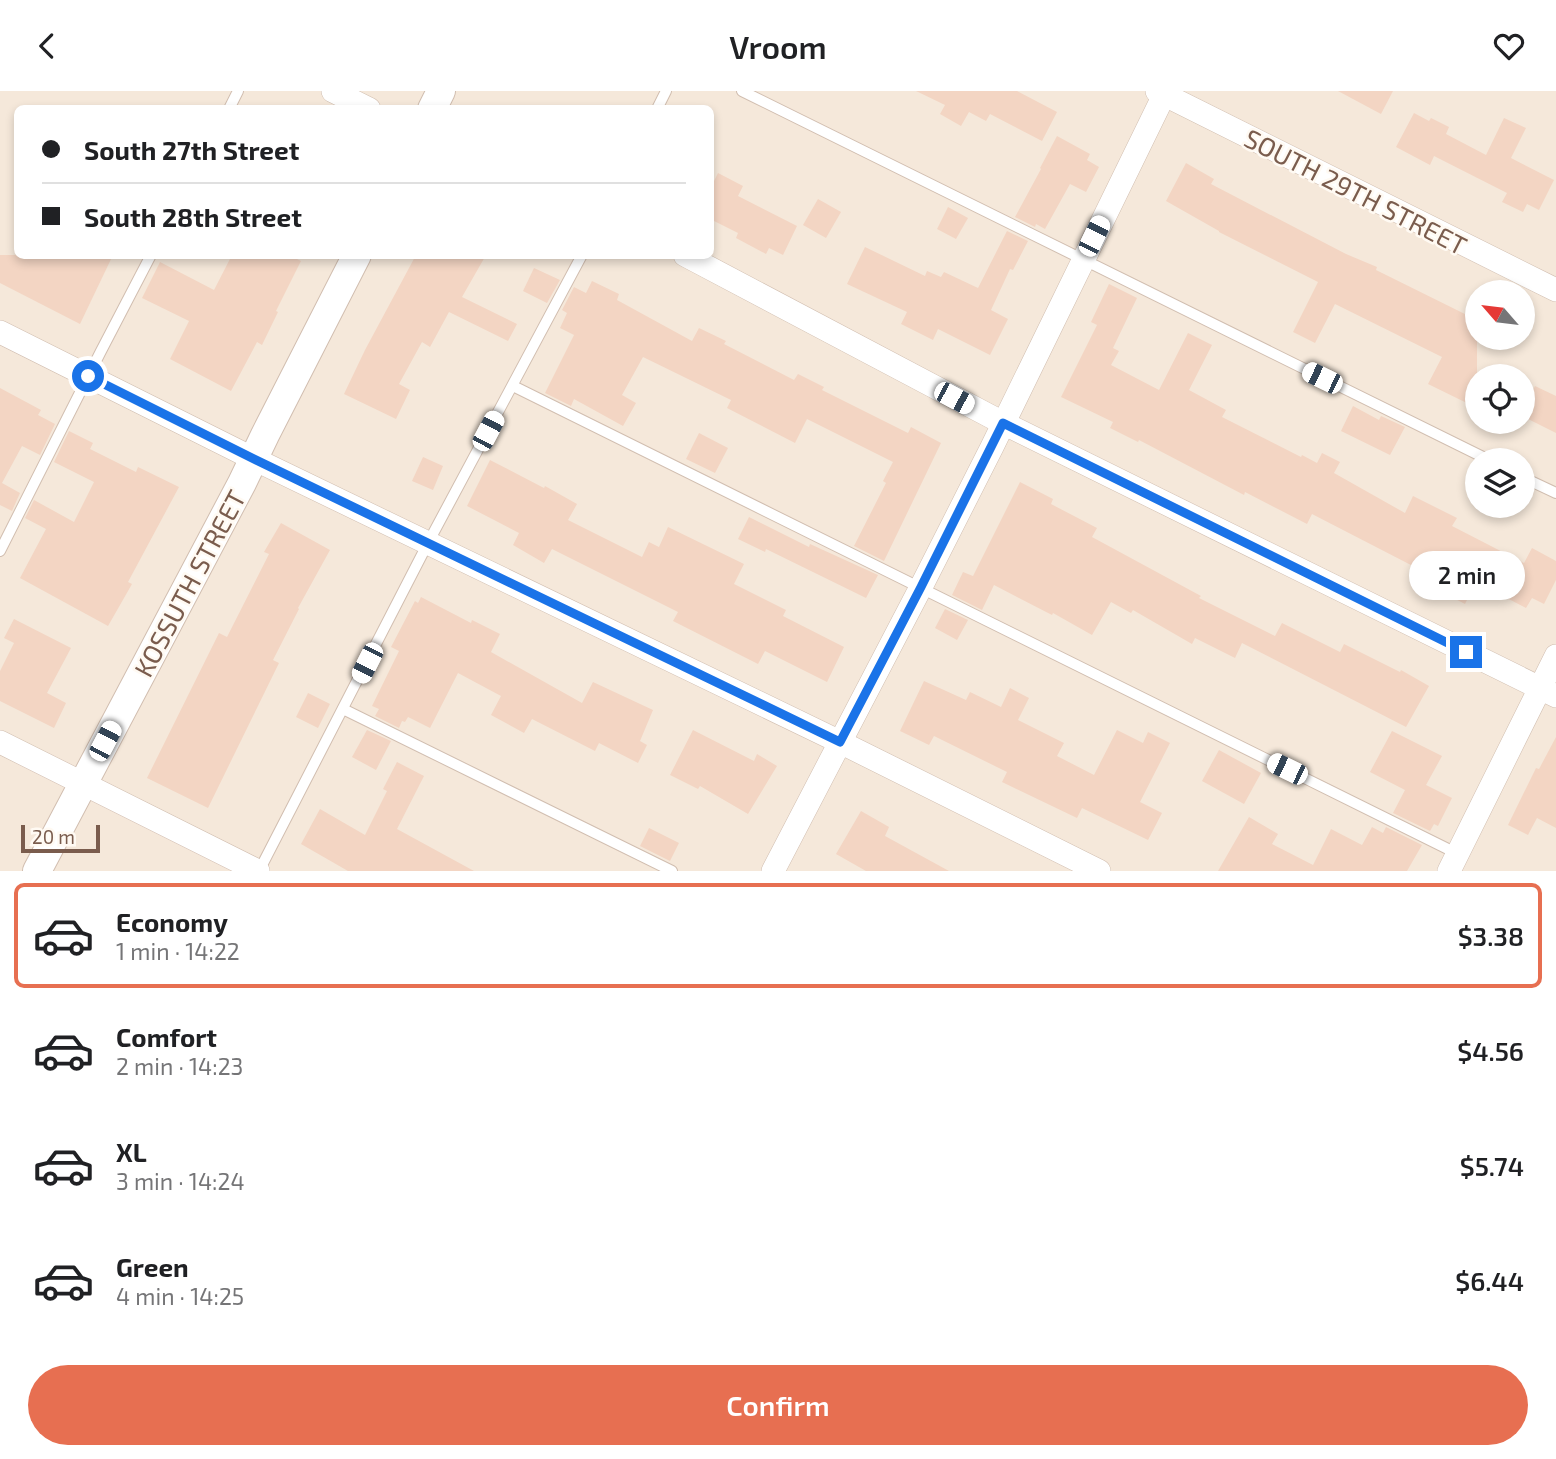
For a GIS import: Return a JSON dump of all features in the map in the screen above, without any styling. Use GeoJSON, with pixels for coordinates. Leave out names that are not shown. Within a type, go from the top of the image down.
{"type":"FeatureCollection","features":[{"type":"Feature","properties":{"kind":"street"},"geometry":{"type":"LineString","coordinates":[[332,91],[361,105]]}},
{"type":"Feature","properties":{"kind":"street"},"geometry":{"type":"LineString","coordinates":[[774,871],[1003,423],[1162,92]]}},
{"type":"Feature","properties":{"kind":"street","name":"SOUTH 29TH STREET"},"geometry":{"type":"LineString","coordinates":[[1162,92],[1556,290]]}},
{"type":"Feature","properties":{"kind":"street","name":"KOSSUTH STREET"},"geometry":{"type":"LineString","coordinates":[[37,871],[254,459],[355,259]]}},
{"type":"Feature","properties":{"kind":"street"},"geometry":{"type":"LineString","coordinates":[[693,259],[1003,423],[1548,692]]}},
{"type":"Feature","properties":{"kind":"street"},"geometry":{"type":"LineString","coordinates":[[0,332],[254,459],[840,742],[1099,871]]}},
{"type":"Feature","properties":{"kind":"street"},"geometry":{"type":"LineString","coordinates":[[1453,862],[1548,692],[1556,656]]}},
{"type":"Feature","properties":{"kind":"street"},"geometry":{"type":"LineString","coordinates":[[0,742],[259,871]]}},
{"type":"Feature","properties":{"kind":"lane"},"geometry":{"type":"LineString","coordinates":[[742,91],[1465,448]]}},
{"type":"Feature","properties":{"kind":"lane"},"geometry":{"type":"LineString","coordinates":[[1,545],[149,259]]}},
{"type":"Feature","properties":{"kind":"lane"},"geometry":{"type":"LineString","coordinates":[[259,871],[428,543],[580,259]]}},
{"type":"Feature","properties":{"kind":"lane"},"geometry":{"type":"LineString","coordinates":[[513,386],[921,587],[1453,862]]}},
{"type":"Feature","properties":{"kind":"lane"},"geometry":{"type":"LineString","coordinates":[[1535,483],[1556,493]]}},
{"type":"Feature","properties":{"kind":"lane"},"geometry":{"type":"LineString","coordinates":[[343,709],[673,871]]}},
{"type":"Feature","properties":{"kind":"shaded area"},"geometry":{"type":"Polygon","coordinates":[[[0,91],[1556,91],[1556,871],[0,871],[0,91]]]}},
{"type":"Feature","properties":{"kind":"building"},"geometry":{"type":"Polygon","coordinates":[[[916,91],[1017,91],[1057,112],[1042,141],[990,114],[986,121],[969,112],[961,126],[940,114],[945,105],[916,91]]]}},
{"type":"Feature","properties":{"kind":"building"},"geometry":{"type":"Polygon","coordinates":[[[1338,91],[1393,91],[1381,114],[1338,91]]]}},
{"type":"Feature","properties":{"kind":"building"},"geometry":{"type":"Polygon","coordinates":[[[1414,113],[1449,127],[1446,134],[1486,155],[1504,118],[1526,128],[1511,158],[1554,180],[1539,210],[1527,204],[1523,212],[1502,202],[1507,193],[1434,156],[1430,165],[1396,147],[1414,113]]]}},
{"type":"Feature","properties":{"kind":"building"},"geometry":{"type":"Polygon","coordinates":[[[1057,136],[1090,154],[1087,160],[1099,167],[1086,192],[1070,184],[1045,229],[1015,217],[1057,136]]]}},
{"type":"Feature","properties":{"kind":"building"},"geometry":{"type":"Polygon","coordinates":[[[1186,163],[1214,179],[1211,184],[1465,314],[1465,350],[1477,350],[1477,364],[1465,364],[1465,402],[1428,384],[1442,357],[1335,304],[1315,343],[1293,332],[1318,282],[1219,232],[1166,201],[1186,163]]]}},
{"type":"Feature","properties":{"kind":"building"},"geometry":{"type":"Polygon","coordinates":[[[718,173],[743,186],[738,196],[797,226],[783,255],[769,248],[766,254],[736,238],[738,233],[714,221],[714,181],[718,173]]]}},
{"type":"Feature","properties":{"kind":"building"},"geometry":{"type":"Polygon","coordinates":[[[818,199],[841,212],[826,238],[803,225],[818,199]]]}},
{"type":"Feature","properties":{"kind":"building"},"geometry":{"type":"Polygon","coordinates":[[[948,207],[968,218],[956,239],[937,229],[948,207]]]}},
{"type":"Feature","properties":{"kind":"building"},"geometry":{"type":"Polygon","coordinates":[[[1007,231],[1028,241],[1013,270],[1010,269],[991,310],[1008,319],[990,355],[938,329],[933,340],[901,324],[907,312],[847,284],[865,247],[925,276],[927,271],[941,277],[944,272],[978,288],[1007,231]]]}},
{"type":"Feature","properties":{"kind":"building"},"geometry":{"type":"Polygon","coordinates":[[[0,255],[14,255],[14,259],[111,259],[80,324],[0,283],[0,255]]]}},
{"type":"Feature","properties":{"kind":"building"},"geometry":{"type":"Polygon","coordinates":[[[230,259],[301,261],[262,345],[257,342],[231,391],[170,359],[189,321],[142,298],[160,262],[214,290],[230,259]]]}},
{"type":"Feature","properties":{"kind":"building"},"geometry":{"type":"Polygon","coordinates":[[[414,259],[484,259],[462,297],[517,324],[508,341],[449,312],[430,347],[422,342],[399,384],[410,390],[396,419],[344,394],[414,259]]]}},
{"type":"Feature","properties":{"kind":"building"},"geometry":{"type":"Polygon","coordinates":[[[534,268],[560,280],[547,303],[523,291],[534,268]]]}},
{"type":"Feature","properties":{"kind":"building"},"geometry":{"type":"Polygon","coordinates":[[[592,281],[619,294],[617,300],[692,341],[699,328],[794,380],[798,374],[824,387],[822,390],[908,433],[911,427],[941,443],[884,561],[854,546],[886,483],[883,481],[893,462],[807,419],[795,443],[727,408],[731,400],[643,357],[622,395],[636,403],[623,426],[574,399],[571,406],[545,393],[574,335],[560,328],[567,313],[562,310],[574,287],[586,293],[592,281]]]}},
{"type":"Feature","properties":{"kind":"building"},"geometry":{"type":"Polygon","coordinates":[[[1109,284],[1137,298],[1113,348],[1119,351],[1111,365],[1159,390],[1188,333],[1212,345],[1189,390],[1226,410],[1222,417],[1301,457],[1302,455],[1317,463],[1322,453],[1340,462],[1334,473],[1405,513],[1413,496],[1457,518],[1452,526],[1524,563],[1532,548],[1556,561],[1556,580],[1544,604],[1532,598],[1526,608],[1476,582],[1465,604],[1436,589],[1440,580],[1312,514],[1307,524],[1245,492],[1244,495],[1139,440],[1138,442],[1110,428],[1113,422],[1061,397],[1097,325],[1091,322],[1109,284]]]}},
{"type":"Feature","properties":{"kind":"building"},"geometry":{"type":"Polygon","coordinates":[[[1535,386],[1556,396],[1556,433],[1535,422],[1535,386]]]}},
{"type":"Feature","properties":{"kind":"building"},"geometry":{"type":"Polygon","coordinates":[[[0,388],[41,410],[38,415],[55,424],[40,455],[22,446],[2,483],[20,493],[12,511],[0,505],[0,388]]]}},
{"type":"Feature","properties":{"kind":"building"},"geometry":{"type":"Polygon","coordinates":[[[1353,406],[1379,420],[1381,416],[1405,427],[1390,455],[1341,431],[1353,406]]]}},
{"type":"Feature","properties":{"kind":"building"},"geometry":{"type":"Polygon","coordinates":[[[69,431],[93,443],[90,449],[136,472],[138,467],[179,487],[128,582],[132,584],[108,626],[20,578],[46,529],[25,518],[34,500],[74,522],[94,482],[54,462],[69,431]]]}},
{"type":"Feature","properties":{"kind":"building"},"geometry":{"type":"Polygon","coordinates":[[[699,433],[728,448],[715,473],[686,459],[699,433]]]}},
{"type":"Feature","properties":{"kind":"building"},"geometry":{"type":"Polygon","coordinates":[[[423,457],[443,466],[433,490],[412,481],[423,457]]]}},
{"type":"Feature","properties":{"kind":"building"},"geometry":{"type":"Polygon","coordinates":[[[490,460],[577,504],[568,520],[642,557],[649,542],[659,547],[668,527],[744,564],[734,584],[786,610],[783,616],[844,647],[827,682],[765,651],[758,664],[673,621],[678,612],[552,549],[544,563],[513,545],[519,533],[467,506],[490,460]]]}},
{"type":"Feature","properties":{"kind":"building"},"geometry":{"type":"Polygon","coordinates":[[[1020,482],[1053,499],[1051,504],[1097,528],[1092,537],[1201,596],[1199,598],[1275,636],[1282,623],[1340,652],[1344,644],[1429,686],[1406,727],[1242,643],[1235,658],[1195,638],[1192,644],[1133,610],[1131,613],[1111,602],[1092,635],[994,585],[982,610],[952,595],[963,572],[973,576],[1020,482]]]}},
{"type":"Feature","properties":{"kind":"building"},"geometry":{"type":"Polygon","coordinates":[[[749,517],[809,547],[810,544],[878,575],[866,598],[766,549],[765,552],[738,539],[749,517]]]}},
{"type":"Feature","properties":{"kind":"building"},"geometry":{"type":"Polygon","coordinates":[[[281,523],[330,550],[273,660],[279,663],[208,808],[147,778],[219,633],[227,637],[269,554],[264,552],[281,523]]]}},
{"type":"Feature","properties":{"kind":"building"},"geometry":{"type":"Polygon","coordinates":[[[421,597],[471,623],[472,620],[500,634],[491,652],[582,703],[593,682],[653,710],[640,741],[647,745],[638,763],[599,743],[595,751],[532,719],[524,733],[491,715],[501,696],[458,673],[430,728],[408,717],[405,722],[402,721],[399,728],[375,716],[379,709],[372,706],[399,651],[391,647],[415,601],[418,603],[421,597]]]}},
{"type":"Feature","properties":{"kind":"building"},"geometry":{"type":"Polygon","coordinates":[[[945,609],[968,620],[957,640],[935,628],[945,609]]]}},
{"type":"Feature","properties":{"kind":"building"},"geometry":{"type":"Polygon","coordinates":[[[14,619],[71,648],[47,693],[66,703],[54,728],[0,701],[0,671],[14,643],[4,638],[14,619]]]}},
{"type":"Feature","properties":{"kind":"building"},"geometry":{"type":"Polygon","coordinates":[[[924,681],[966,700],[970,692],[1001,707],[1010,688],[1029,698],[1018,720],[1064,743],[1057,756],[1094,775],[1117,730],[1143,743],[1148,732],[1170,743],[1140,802],[1162,813],[1148,840],[1082,808],[1077,818],[1002,782],[1007,772],[934,736],[929,745],[900,731],[924,681]]]}},
{"type":"Feature","properties":{"kind":"building"},"geometry":{"type":"Polygon","coordinates":[[[308,693],[330,704],[318,728],[296,717],[308,693]]]}},
{"type":"Feature","properties":{"kind":"building"},"geometry":{"type":"Polygon","coordinates":[[[367,730],[391,741],[376,770],[352,757],[367,730]]]}},
{"type":"Feature","properties":{"kind":"building"},"geometry":{"type":"Polygon","coordinates":[[[693,730],[754,761],[757,754],[777,766],[748,814],[700,786],[698,789],[670,775],[693,730]]]}},
{"type":"Feature","properties":{"kind":"building"},"geometry":{"type":"Polygon","coordinates":[[[1392,731],[1442,756],[1426,785],[1452,798],[1438,826],[1434,824],[1430,831],[1393,813],[1405,790],[1370,772],[1392,731]]]}},
{"type":"Feature","properties":{"kind":"building"},"geometry":{"type":"Polygon","coordinates":[[[1556,737],[1556,828],[1537,818],[1528,835],[1508,825],[1536,768],[1539,769],[1556,737]]]}},
{"type":"Feature","properties":{"kind":"building"},"geometry":{"type":"Polygon","coordinates":[[[1219,750],[1261,773],[1244,804],[1202,781],[1219,750]]]}},
{"type":"Feature","properties":{"kind":"building"},"geometry":{"type":"Polygon","coordinates":[[[397,762],[424,776],[397,829],[474,871],[348,871],[301,844],[320,809],[365,835],[387,791],[383,789],[397,762]]]}},
{"type":"Feature","properties":{"kind":"building"},"geometry":{"type":"Polygon","coordinates":[[[861,811],[889,827],[885,836],[949,871],[866,871],[836,854],[861,811]]]}},
{"type":"Feature","properties":{"kind":"building"},"geometry":{"type":"Polygon","coordinates":[[[1249,817],[1278,834],[1272,844],[1313,865],[1331,829],[1362,845],[1372,827],[1383,833],[1386,827],[1422,845],[1407,871],[1218,871],[1249,817]]]}},
{"type":"Feature","properties":{"kind":"building"},"geometry":{"type":"Polygon","coordinates":[[[649,828],[679,843],[670,861],[640,846],[649,828]]]}},
{"type":"Feature","properties":{"kind":"route"},"geometry":{"type":"LineString","coordinates":[[88,376],[840,742],[1003,423],[1466,652]]}}]}
